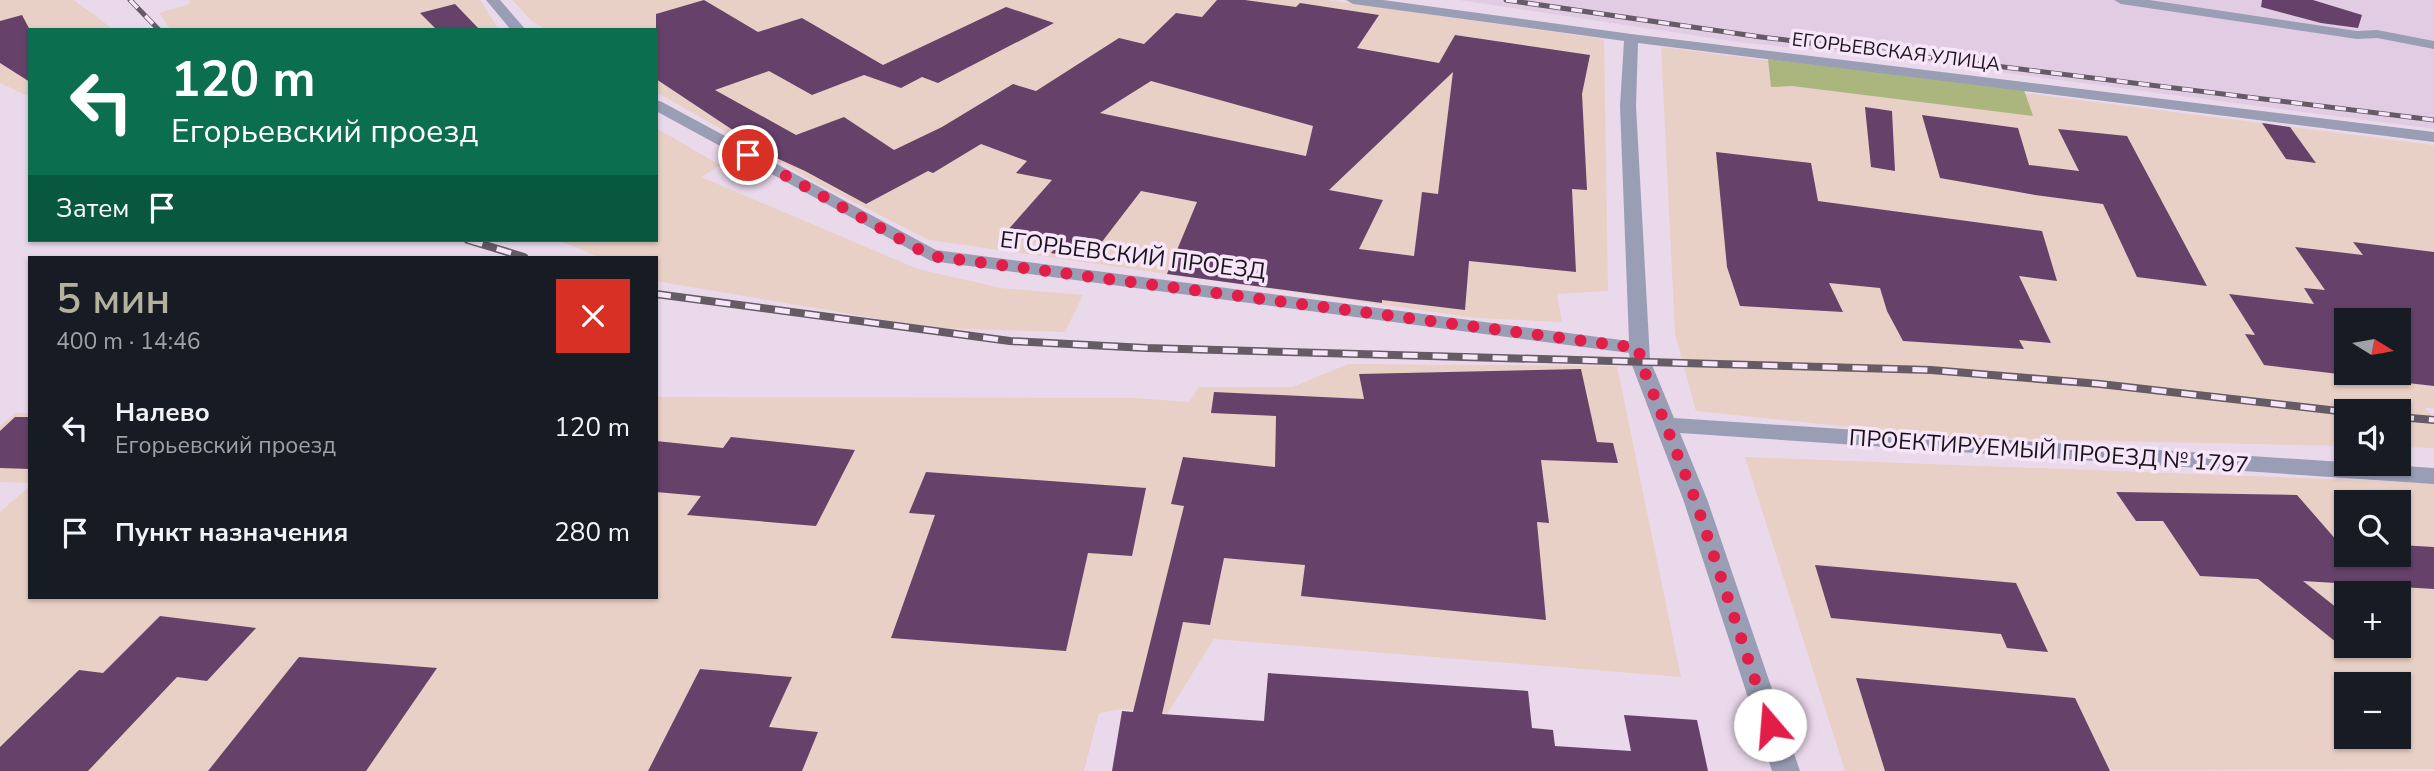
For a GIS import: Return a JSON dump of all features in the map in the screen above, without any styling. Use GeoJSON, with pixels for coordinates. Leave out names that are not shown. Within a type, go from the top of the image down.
{"type":"FeatureCollection","features":[{"type":"Feature","properties":{"kind":"street"},"geometry":{"type":"LineString","coordinates":[[493,0],[517,28]]}},
{"type":"Feature","properties":{"kind":"street","name":"ЕГОРЬЕВСКАЯ УЛИЦА"},"geometry":{"type":"LineString","coordinates":[[1353,0],[1631,38],[2434,137]]}},
{"type":"Feature","properties":{"kind":"street"},"geometry":{"type":"LineString","coordinates":[[2120,0],[2158,8],[2344,33],[2377,34],[2434,45]]}},
{"type":"Feature","properties":{"kind":"street"},"geometry":{"type":"LineString","coordinates":[[1631,38],[1628,106],[1639,293],[1640,360],[1695,499],[1786,771]]}},
{"type":"Feature","properties":{"kind":"street","name":"ЕГОРЬЕВСКИЙ ПРОЕЗД"},"geometry":{"type":"LineString","coordinates":[[658,106],[931,256],[1639,348]]}},
{"type":"Feature","properties":{"kind":"street","name":"ПРОЕКТИРУЕМЫЙ ПРОЕЗД № 1797"},"geometry":{"type":"LineString","coordinates":[[1665,425],[2434,476]]}},
{"type":"Feature","properties":{"kind":"shaded area"},"geometry":{"type":"Polygon","coordinates":[[[0,0],[74,0],[111,28],[28,28],[28,96],[0,83],[0,0]]]}},
{"type":"Feature","properties":{"kind":"shaded area"},"geometry":{"type":"Polygon","coordinates":[[[189,0],[480,0],[498,28],[170,28],[159,13],[190,4],[189,0]]]}},
{"type":"Feature","properties":{"kind":"shaded area"},"geometry":{"type":"Polygon","coordinates":[[[512,0],[1328,0],[1604,39],[1608,291],[1557,294],[1562,322],[1476,318],[929,240],[818,184],[658,93],[658,28],[544,28],[533,22],[512,0]]]}},
{"type":"Feature","properties":{"kind":"shaded area"},"geometry":{"type":"Polygon","coordinates":[[[1459,0],[2434,0],[2434,129],[1883,57],[1738,42],[1459,0]]]}},
{"type":"Feature","properties":{"kind":"shaded area"},"geometry":{"type":"Polygon","coordinates":[[[1661,47],[2434,145],[2434,408],[2425,408],[2434,417],[2434,448],[2411,447],[2411,399],[2334,399],[2334,446],[1916,434],[1696,411],[1675,334],[1661,47]]]}},
{"type":"Feature","properties":{"kind":"shaded area"},"geometry":{"type":"Polygon","coordinates":[[[658,129],[720,165],[701,177],[918,269],[1001,288],[1083,295],[1065,332],[933,328],[658,281],[658,256],[597,256],[563,242],[658,242],[658,129]]]}},
{"type":"Feature","properties":{"kind":"shaded area"},"geometry":{"type":"Polygon","coordinates":[[[1348,364],[1617,366],[1681,677],[1214,639],[1167,714],[1123,709],[1099,713],[1084,771],[0,771],[0,512],[28,488],[28,599],[658,599],[658,397],[1134,398],[1189,402],[1199,387],[1293,387],[1348,364]]]}},
{"type":"Feature","properties":{"kind":"shaded area"},"geometry":{"type":"Polygon","coordinates":[[[15,413],[28,413],[28,483],[0,482],[0,426],[15,413]]]}},
{"type":"Feature","properties":{"kind":"shaded area"},"geometry":{"type":"Polygon","coordinates":[[[1745,457],[2434,483],[2434,769],[1845,771],[1745,457]]]}},
{"type":"Feature","properties":{"kind":"green space"},"geometry":{"type":"Polygon","coordinates":[[[1768,59],[2024,90],[2033,116],[1792,86],[1771,87],[1768,59]]]}},
{"type":"Feature","properties":{"kind":"building"},"geometry":{"type":"Polygon","coordinates":[[[704,0],[758,32],[802,18],[883,65],[1006,7],[1054,23],[938,83],[922,77],[901,88],[864,75],[812,95],[769,71],[715,90],[796,135],[844,117],[894,150],[942,127],[1013,84],[1036,91],[1119,38],[1144,44],[1176,13],[1202,17],[1217,0],[1245,0],[1296,7],[1300,3],[1379,15],[1357,48],[1439,63],[1455,35],[1590,55],[1582,94],[1587,190],[1572,189],[1576,272],[1469,261],[1465,310],[1382,300],[1382,303],[1167,274],[1197,202],[1141,191],[1088,260],[1051,253],[1060,242],[1007,231],[1052,180],[1016,173],[1027,161],[981,144],[933,173],[928,171],[866,204],[772,156],[658,80],[656,14],[704,0]],[[1453,72],[1329,190],[1383,200],[1359,249],[1414,256],[1422,192],[1438,194],[1453,72]],[[1151,81],[1100,113],[1306,156],[1313,126],[1151,81]]]}},
{"type":"Feature","properties":{"kind":"building"},"geometry":{"type":"Polygon","coordinates":[[[2262,0],[2313,0],[2362,15],[2358,28],[2321,23],[2261,7],[2262,0]]]}},
{"type":"Feature","properties":{"kind":"building"},"geometry":{"type":"Polygon","coordinates":[[[455,4],[478,28],[435,28],[420,13],[455,4]]]}},
{"type":"Feature","properties":{"kind":"building"},"geometry":{"type":"Polygon","coordinates":[[[22,15],[29,28],[28,81],[0,63],[0,21],[22,15]]]}},
{"type":"Feature","properties":{"kind":"building"},"geometry":{"type":"Polygon","coordinates":[[[1865,107],[1892,111],[1895,171],[1871,167],[1865,107]]]}},
{"type":"Feature","properties":{"kind":"building"},"geometry":{"type":"Polygon","coordinates":[[[1922,115],[2018,128],[2029,165],[2079,171],[2058,129],[2127,136],[2207,286],[2137,277],[2103,204],[1940,178],[1922,115]]]}},
{"type":"Feature","properties":{"kind":"building"},"geometry":{"type":"Polygon","coordinates":[[[2262,123],[2290,127],[2316,163],[2286,159],[2262,123]]]}},
{"type":"Feature","properties":{"kind":"building"},"geometry":{"type":"Polygon","coordinates":[[[1716,152],[1811,163],[1818,201],[2042,231],[2057,281],[2019,276],[2051,343],[2019,340],[2024,349],[1903,341],[1887,311],[1880,288],[1829,283],[1843,312],[1740,306],[1727,267],[1716,152]]]}},
{"type":"Feature","properties":{"kind":"building"},"geometry":{"type":"Polygon","coordinates":[[[2353,242],[2434,252],[2434,386],[2412,383],[2412,308],[2334,308],[2334,373],[2264,365],[2245,334],[2255,335],[2229,294],[2314,304],[2304,288],[2325,290],[2295,247],[2363,255],[2353,242]]]}},
{"type":"Feature","properties":{"kind":"building"},"geometry":{"type":"Polygon","coordinates":[[[1581,369],[1597,442],[1613,443],[1618,463],[1541,460],[1549,523],[1537,522],[1546,620],[1301,596],[1305,565],[1224,558],[1210,625],[1183,622],[1162,714],[1264,721],[1268,673],[1528,691],[1532,728],[1553,730],[1555,746],[1631,751],[1624,715],[1697,720],[1708,771],[1112,771],[1122,711],[1133,712],[1184,506],[1171,504],[1183,457],[1275,467],[1276,416],[1211,413],[1214,392],[1364,399],[1359,374],[1581,369]]]}},
{"type":"Feature","properties":{"kind":"building"},"geometry":{"type":"Polygon","coordinates":[[[15,417],[28,417],[28,469],[0,468],[0,431],[15,417]]]}},
{"type":"Feature","properties":{"kind":"building"},"geometry":{"type":"Polygon","coordinates":[[[731,437],[855,450],[816,526],[687,515],[701,496],[658,492],[658,441],[723,448],[731,437]]]}},
{"type":"Feature","properties":{"kind":"building"},"geometry":{"type":"Polygon","coordinates":[[[926,472],[1146,488],[1132,556],[1088,553],[1066,651],[891,638],[935,515],[909,513],[926,472]]]}},
{"type":"Feature","properties":{"kind":"building"},"geometry":{"type":"Polygon","coordinates":[[[2116,492],[2297,495],[2334,537],[2334,567],[2411,567],[2411,546],[2434,547],[2434,589],[2411,588],[2411,581],[2303,581],[2334,606],[2334,640],[2258,579],[2200,576],[2163,521],[2136,521],[2116,492]]]}},
{"type":"Feature","properties":{"kind":"building"},"geometry":{"type":"Polygon","coordinates":[[[1815,565],[2016,583],[2048,652],[2007,648],[2001,634],[1831,618],[1815,565]]]}},
{"type":"Feature","properties":{"kind":"building"},"geometry":{"type":"Polygon","coordinates":[[[160,616],[256,628],[207,681],[177,677],[88,771],[0,771],[0,747],[79,670],[103,673],[160,616]]]}},
{"type":"Feature","properties":{"kind":"building"},"geometry":{"type":"Polygon","coordinates":[[[299,657],[437,668],[366,771],[208,771],[299,657]]]}},
{"type":"Feature","properties":{"kind":"building"},"geometry":{"type":"Polygon","coordinates":[[[700,669],[792,677],[769,727],[818,732],[802,771],[648,771],[700,669]]]}},
{"type":"Feature","properties":{"kind":"building"},"geometry":{"type":"Polygon","coordinates":[[[1856,678],[2075,698],[2110,771],[1885,771],[1856,678]]]}},
{"type":"Feature","properties":{"kind":"railway"},"geometry":{"type":"LineString","coordinates":[[130,0],[157,28]]}},
{"type":"Feature","properties":{"kind":"railway"},"geometry":{"type":"LineString","coordinates":[[1506,0],[1761,37],[2434,120]]}},
{"type":"Feature","properties":{"kind":"railway"},"geometry":{"type":"LineString","coordinates":[[475,242],[521,256]]}},
{"type":"Feature","properties":{"kind":"railway"},"geometry":{"type":"LineString","coordinates":[[658,294],[1010,341],[1146,348],[1931,370],[2100,384],[2334,411]]}},
{"type":"Feature","properties":{"kind":"railway"},"geometry":{"type":"LineString","coordinates":[[2411,418],[2434,420]]}},
{"type":"Feature","properties":{"kind":"route"},"geometry":{"type":"LineString","coordinates":[[748,155],[931,256],[1639,348],[1640,360],[1695,499],[1770,725]]}}]}
